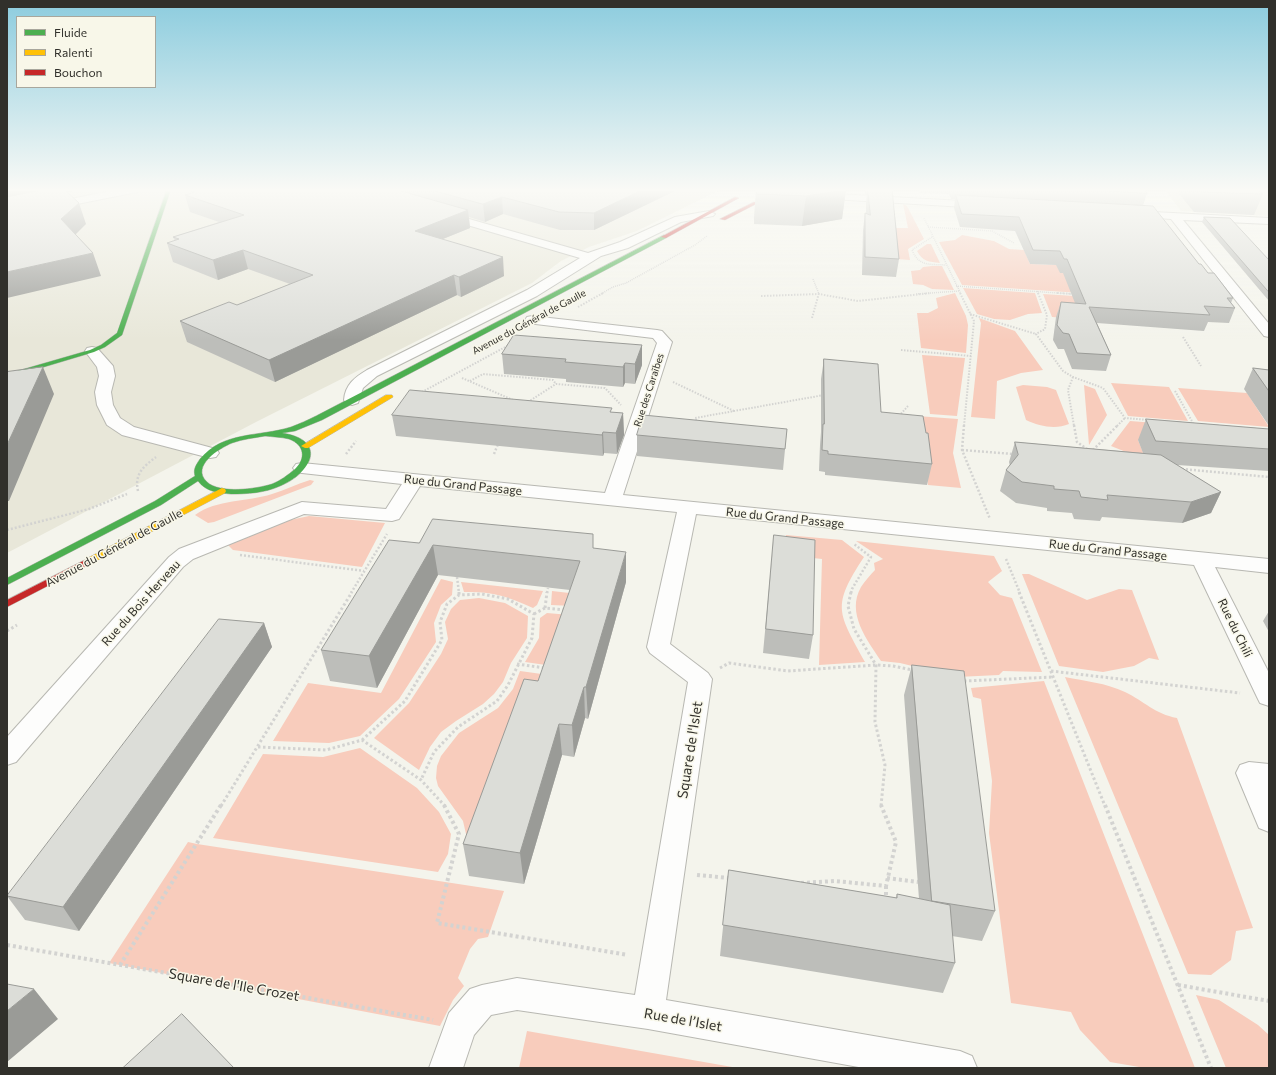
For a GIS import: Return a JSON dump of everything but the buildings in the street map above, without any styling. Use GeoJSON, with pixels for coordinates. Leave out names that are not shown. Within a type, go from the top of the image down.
{"type":"FeatureCollection","features":[{"type":"Feature","properties":{"kind":"main road"},"geometry":{"type":"LineString","coordinates":[[7,376],[54,364],[92,351],[120,334],[152,239]]}},
{"type":"Feature","properties":{"kind":"main road","name":"Avenue du Général de Gaulle"},"geometry":{"type":"LineString","coordinates":[[210,453],[235,440],[292,429],[319,418],[672,239]]}},
{"type":"Feature","properties":{"kind":"main road"},"geometry":{"type":"LineString","coordinates":[[305,446],[337,426],[398,393]]}},
{"type":"Feature","properties":{"kind":"main road"},"geometry":{"type":"LineString","coordinates":[[210,453],[202,461],[198,469],[199,477],[207,486],[222,491],[239,492],[258,490],[276,485],[291,477],[302,468],[307,460],[308,453],[305,446],[296,439],[287,436],[265,434]]}},
{"type":"Feature","properties":{"kind":"main road","name":"Avenue du Général de Gaulle"},"geometry":{"type":"LineString","coordinates":[[7,582],[158,503],[199,477]]}},
{"type":"Feature","properties":{"kind":"main road","name":"Avenue du Général de Gaulle"},"geometry":{"type":"LineString","coordinates":[[7,604],[222,491]]}},
{"type":"Feature","properties":{"kind":"street"},"geometry":{"type":"LineString","coordinates":[[527,239],[589,257]]}},
{"type":"Feature","properties":{"kind":"street"},"geometry":{"type":"LineString","coordinates":[[352,400],[352,393],[358,382],[372,373],[532,293],[589,257],[624,245],[636,239]]}},
{"type":"Feature","properties":{"kind":"street"},"geometry":{"type":"LineString","coordinates":[[1193,239],[1269,333]]}},
{"type":"Feature","properties":{"kind":"street","name":"Rue des Caraïbes"},"geometry":{"type":"LineString","coordinates":[[538,320],[657,334],[665,342],[612,500]]}},
{"type":"Feature","properties":{"kind":"street"},"geometry":{"type":"LineString","coordinates":[[92,351],[105,366],[106,376],[103,392],[105,405],[113,421],[128,430],[210,453]]}},
{"type":"Feature","properties":{"kind":"street","name":"Rue du Grand Passage"},"geometry":{"type":"LineString","coordinates":[[302,468],[1269,566]]}},
{"type":"Feature","properties":{"kind":"street","name":"Rue du Bois Herveau"},"geometry":{"type":"LineString","coordinates":[[7,755],[176,562],[186,554],[302,508],[315,507],[392,515],[414,480]]}},
{"type":"Feature","properties":{"kind":"street"},"geometry":{"type":"LineString","coordinates":[[688,508],[658,647],[700,679]]}},
{"type":"Feature","properties":{"kind":"street","name":"Rue du Chili"},"geometry":{"type":"LineString","coordinates":[[1201,559],[1269,697]]}},
{"type":"Feature","properties":{"kind":"street","name":"Square de l'Islet"},"geometry":{"type":"LineString","coordinates":[[648,1014],[700,679]]}},
{"type":"Feature","properties":{"kind":"street"},"geometry":{"type":"LineString","coordinates":[[1269,775],[1249,772],[1269,820]]}},
{"type":"Feature","properties":{"kind":"street","name":"Rue de l’Islet"},"geometry":{"type":"LineString","coordinates":[[446,1068],[461,1025],[482,1001],[517,994],[648,1014],[960,1068]]}},
{"type":"Feature","properties":{"kind":"path"},"geometry":{"type":"LineString","coordinates":[[538,320],[613,287],[626,283],[703,239]]}},
{"type":"Feature","properties":{"kind":"path"},"geometry":{"type":"LineString","coordinates":[[929,239],[912,250],[914,258],[920,264],[946,265]]}},
{"type":"Feature","properties":{"kind":"path"},"geometry":{"type":"LineString","coordinates":[[933,239],[974,321],[962,450],[1211,1068]]}},
{"type":"Feature","properties":{"kind":"path"},"geometry":{"type":"LineString","coordinates":[[1007,239],[1014,243]]}},
{"type":"Feature","properties":{"kind":"path"},"geometry":{"type":"LineString","coordinates":[[812,318],[819,294],[813,280]]}},
{"type":"Feature","properties":{"kind":"path"},"geometry":{"type":"LineString","coordinates":[[956,286],[1076,294]]}},
{"type":"Feature","properties":{"kind":"path"},"geometry":{"type":"LineString","coordinates":[[761,296],[819,294],[858,301],[914,294],[959,291]]}},
{"type":"Feature","properties":{"kind":"path"},"geometry":{"type":"LineString","coordinates":[[1036,334],[1045,329],[1047,315],[1037,291]]}},
{"type":"Feature","properties":{"kind":"path"},"geometry":{"type":"LineString","coordinates":[[970,314],[1036,334],[1063,371],[1073,377],[1102,388],[1125,418],[1155,420]]}},
{"type":"Feature","properties":{"kind":"path"},"geometry":{"type":"LineString","coordinates":[[1183,337],[1201,366]]}},
{"type":"Feature","properties":{"kind":"path"},"geometry":{"type":"LineString","coordinates":[[422,392],[510,344]]}},
{"type":"Feature","properties":{"kind":"path"},"geometry":{"type":"LineString","coordinates":[[901,350],[971,356]]}},
{"type":"Feature","properties":{"kind":"path"},"geometry":{"type":"LineString","coordinates":[[470,381],[483,374],[553,380],[556,384]]}},
{"type":"Feature","properties":{"kind":"path"},"geometry":{"type":"LineString","coordinates":[[1073,377],[1068,390],[1078,442],[1091,453],[1125,418]]}},
{"type":"Feature","properties":{"kind":"path"},"geometry":{"type":"LineString","coordinates":[[462,378],[517,402]]}},
{"type":"Feature","properties":{"kind":"path"},"geometry":{"type":"LineString","coordinates":[[673,382],[734,411]]}},
{"type":"Feature","properties":{"kind":"path"},"geometry":{"type":"LineString","coordinates":[[524,405],[556,384],[605,388],[621,405]]}},
{"type":"Feature","properties":{"kind":"path"},"geometry":{"type":"LineString","coordinates":[[1175,391],[1193,423]]}},
{"type":"Feature","properties":{"kind":"path"},"geometry":{"type":"LineString","coordinates":[[699,425],[695,418],[822,395],[829,398]]}},
{"type":"Feature","properties":{"kind":"path"},"geometry":{"type":"LineString","coordinates":[[892,416],[900,416],[908,406]]}},
{"type":"Feature","properties":{"kind":"path"},"geometry":{"type":"LineString","coordinates":[[1185,423],[1200,424]]}},
{"type":"Feature","properties":{"kind":"path"},"geometry":{"type":"LineString","coordinates":[[494,454],[501,439]]}},
{"type":"Feature","properties":{"kind":"path"},"geometry":{"type":"LineString","coordinates":[[962,450],[1016,455]]}},
{"type":"Feature","properties":{"kind":"path"},"geometry":{"type":"LineString","coordinates":[[1175,468],[1269,477]]}},
{"type":"Feature","properties":{"kind":"path"},"geometry":{"type":"LineString","coordinates":[[7,530],[89,509],[130,493]]}},
{"type":"Feature","properties":{"kind":"path"},"geometry":{"type":"LineString","coordinates":[[120,965],[258,747],[391,528]]}},
{"type":"Feature","properties":{"kind":"path"},"geometry":{"type":"LineString","coordinates":[[853,543],[871,556],[852,589],[848,606],[854,629],[876,665],[875,722],[885,765],[881,807],[896,842],[887,878],[886,902]]}},
{"type":"Feature","properties":{"kind":"path"},"geometry":{"type":"LineString","coordinates":[[236,554],[365,571]]}},
{"type":"Feature","properties":{"kind":"path"},"geometry":{"type":"LineString","coordinates":[[458,577],[459,595]]}},
{"type":"Feature","properties":{"kind":"path"},"geometry":{"type":"LineString","coordinates":[[545,608],[548,588]]}},
{"type":"Feature","properties":{"kind":"path"},"geometry":{"type":"LineString","coordinates":[[258,747],[326,750],[362,740],[405,701],[442,640],[440,622],[447,604],[459,595],[482,594],[508,599],[534,614]]}},
{"type":"Feature","properties":{"kind":"path"},"geometry":{"type":"LineString","coordinates":[[534,614],[545,608],[568,610]]}},
{"type":"Feature","properties":{"kind":"path"},"geometry":{"type":"LineString","coordinates":[[421,780],[434,752],[458,727],[497,701],[508,685],[532,638],[534,614]]}},
{"type":"Feature","properties":{"kind":"path"},"geometry":{"type":"LineString","coordinates":[[700,679],[729,663],[788,672],[876,665],[915,670]]}},
{"type":"Feature","properties":{"kind":"path"},"geometry":{"type":"LineString","coordinates":[[518,664],[548,669]]}},
{"type":"Feature","properties":{"kind":"path"},"geometry":{"type":"LineString","coordinates":[[1052,671],[1269,697]]}},
{"type":"Feature","properties":{"kind":"path"},"geometry":{"type":"LineString","coordinates":[[958,680],[965,681],[1054,676]]}},
{"type":"Feature","properties":{"kind":"path"},"geometry":{"type":"LineString","coordinates":[[362,740],[421,780],[444,806],[460,834],[437,923],[657,960]]}},
{"type":"Feature","properties":{"kind":"path"},"geometry":{"type":"LineString","coordinates":[[671,873],[733,878]]}},
{"type":"Feature","properties":{"kind":"path"},"geometry":{"type":"LineString","coordinates":[[887,878],[918,882]]}},
{"type":"Feature","properties":{"kind":"path"},"geometry":{"type":"LineString","coordinates":[[795,883],[835,881],[886,886]]}},
{"type":"Feature","properties":{"kind":"path","name":"Square de l'Ile Crozet"},"geometry":{"type":"LineString","coordinates":[[7,945],[461,1025]]}},
{"type":"Feature","properties":{"kind":"path"},"geometry":{"type":"LineString","coordinates":[[1178,984],[1269,1001]]}},
{"type":"Feature","properties":{"kind":"shaded area"},"geometry":{"type":"Polygon","coordinates":[[[7,239],[612,239],[589,247],[561,261],[532,283],[256,422],[7,553],[7,239]]]}},
{"type":"Feature","properties":{"kind":"shaded area"},"geometry":{"type":"Polygon","coordinates":[[[895,239],[924,239],[908,249],[910,260],[896,259],[895,239]]]}},
{"type":"Feature","properties":{"kind":"shaded area"},"geometry":{"type":"Polygon","coordinates":[[[984,239],[994,241],[1009,249],[1024,250],[1030,264],[1056,265],[1113,276],[1124,296],[962,285],[939,242],[984,239]]]}},
{"type":"Feature","properties":{"kind":"shaded area"},"geometry":{"type":"Polygon","coordinates":[[[927,244],[931,244],[940,263],[932,262],[921,257],[917,251],[927,244]]]}},
{"type":"Feature","properties":{"kind":"shaded area"},"geometry":{"type":"Polygon","coordinates":[[[932,266],[942,266],[954,290],[932,289],[923,285],[913,284],[911,271],[932,266]]]}},
{"type":"Feature","properties":{"kind":"shaded area"},"geometry":{"type":"Polygon","coordinates":[[[963,288],[1035,293],[1042,313],[1028,314],[1010,320],[994,319],[977,314],[963,288]]]}},
{"type":"Feature","properties":{"kind":"shaded area"},"geometry":{"type":"Polygon","coordinates":[[[955,293],[966,316],[968,325],[966,353],[921,348],[917,313],[928,313],[938,308],[936,298],[955,293]]]}},
{"type":"Feature","properties":{"kind":"shaded area"},"geometry":{"type":"Polygon","coordinates":[[[1043,294],[1185,303],[1081,319],[1052,317],[1043,294]]]}},
{"type":"Feature","properties":{"kind":"shaded area"},"geometry":{"type":"Polygon","coordinates":[[[979,318],[1015,331],[1043,370],[1021,373],[997,381],[995,419],[971,417],[981,323],[979,318]]]}},
{"type":"Feature","properties":{"kind":"shaded area"},"geometry":{"type":"Polygon","coordinates":[[[922,355],[965,358],[957,416],[930,414],[922,355]]]}},
{"type":"Feature","properties":{"kind":"shaded area"},"geometry":{"type":"Polygon","coordinates":[[[1111,383],[1169,387],[1188,421],[1128,416],[1111,383]]]}},
{"type":"Feature","properties":{"kind":"shaded area"},"geometry":{"type":"Polygon","coordinates":[[[1023,385],[1047,387],[1056,390],[1069,424],[1053,427],[1036,424],[1026,420],[1016,387],[1023,385]]]}},
{"type":"Feature","properties":{"kind":"shaded area"},"geometry":{"type":"Polygon","coordinates":[[[1084,385],[1095,389],[1107,415],[1089,445],[1084,385]]]}},
{"type":"Feature","properties":{"kind":"shaded area"},"geometry":{"type":"Polygon","coordinates":[[[1178,388],[1247,393],[1269,427],[1198,421],[1178,388]]]}},
{"type":"Feature","properties":{"kind":"shaded area"},"geometry":{"type":"Polygon","coordinates":[[[917,416],[958,419],[953,453],[961,488],[928,485],[917,416]]]}},
{"type":"Feature","properties":{"kind":"shaded area"},"geometry":{"type":"Polygon","coordinates":[[[1130,421],[1269,432],[1138,440],[1146,460],[1111,446],[1130,421]]]}},
{"type":"Feature","properties":{"kind":"shaded area"},"geometry":{"type":"Polygon","coordinates":[[[310,480],[314,481],[311,485],[214,522],[208,523],[195,515],[222,503],[262,497],[310,480]]]}},
{"type":"Feature","properties":{"kind":"shaded area"},"geometry":{"type":"Polygon","coordinates":[[[309,516],[385,523],[362,567],[233,550],[228,545],[290,520],[309,516]]]}},
{"type":"Feature","properties":{"kind":"shaded area"},"geometry":{"type":"Polygon","coordinates":[[[786,535],[842,540],[864,557],[846,587],[842,610],[849,632],[865,662],[819,665],[822,559],[785,555],[786,535]]]}},
{"type":"Feature","properties":{"kind":"shaded area"},"geometry":{"type":"Polygon","coordinates":[[[856,541],[994,556],[1002,571],[988,582],[1000,595],[1012,598],[1042,672],[1003,671],[999,675],[957,677],[900,663],[881,661],[860,626],[856,607],[857,597],[861,587],[875,570],[874,563],[883,559],[856,541]]]}},
{"type":"Feature","properties":{"kind":"shaded area"},"geometry":{"type":"Polygon","coordinates":[[[1022,574],[1029,574],[1087,600],[1119,589],[1132,590],[1159,660],[1149,658],[1134,666],[1103,672],[1059,666],[1022,574]]]}},
{"type":"Feature","properties":{"kind":"shaded area"},"geometry":{"type":"Polygon","coordinates":[[[441,579],[453,582],[452,595],[441,605],[434,623],[436,642],[399,699],[360,736],[329,743],[273,741],[308,683],[381,693],[441,579]]]}},
{"type":"Feature","properties":{"kind":"shaded area"},"geometry":{"type":"Polygon","coordinates":[[[461,582],[543,591],[537,605],[533,608],[515,600],[491,593],[464,592],[461,582]]]}},
{"type":"Feature","properties":{"kind":"shaded area"},"geometry":{"type":"Polygon","coordinates":[[[552,591],[578,594],[573,606],[551,605],[552,591]]]}},
{"type":"Feature","properties":{"kind":"shaded area"},"geometry":{"type":"Polygon","coordinates":[[[479,598],[505,603],[528,616],[527,638],[511,663],[503,682],[494,694],[483,704],[441,732],[430,747],[419,770],[374,738],[409,703],[441,654],[448,639],[445,622],[451,609],[460,600],[479,598]]]}},
{"type":"Feature","properties":{"kind":"shaded area"},"geometry":{"type":"Polygon","coordinates":[[[547,613],[570,615],[553,666],[525,662],[539,638],[540,618],[547,613]]]}},
{"type":"Feature","properties":{"kind":"shaded area"},"geometry":{"type":"Polygon","coordinates":[[[520,671],[549,675],[475,843],[466,834],[463,821],[438,786],[436,778],[437,766],[441,756],[459,733],[498,708],[513,689],[520,671]]]}},
{"type":"Feature","properties":{"kind":"shaded area"},"geometry":{"type":"Polygon","coordinates":[[[1065,677],[1110,686],[1125,692],[1162,714],[1177,718],[1253,928],[1236,931],[1231,960],[1211,975],[1188,974],[1065,677]]]}},
{"type":"Feature","properties":{"kind":"shaded area"},"geometry":{"type":"Polygon","coordinates":[[[1044,681],[1195,1068],[1145,1068],[1110,1062],[1080,1030],[1071,1012],[1011,1003],[989,833],[992,781],[981,699],[973,697],[971,688],[1044,681]]]}},
{"type":"Feature","properties":{"kind":"shaded area"},"geometry":{"type":"Polygon","coordinates":[[[360,748],[417,788],[439,812],[451,834],[448,854],[438,872],[213,838],[263,754],[323,757],[360,748]]]}},
{"type":"Feature","properties":{"kind":"shaded area"},"geometry":{"type":"Polygon","coordinates":[[[188,842],[504,891],[488,937],[478,939],[470,949],[458,978],[464,986],[453,1000],[440,1026],[109,963],[188,842]]]}},
{"type":"Feature","properties":{"kind":"shaded area"},"geometry":{"type":"Polygon","coordinates":[[[1196,995],[1219,1000],[1258,1025],[1269,1035],[1269,1068],[1226,1068],[1196,995]]]}},
{"type":"Feature","properties":{"kind":"shaded area"},"geometry":{"type":"Polygon","coordinates":[[[527,1031],[738,1068],[519,1068],[527,1031]]]}},
{"type":"Feature","properties":{"kind":"traffic: fast"},"geometry":{"type":"LineString","coordinates":[[7,376],[92,351],[103,346],[120,334],[152,239]]}},
{"type":"Feature","properties":{"kind":"traffic: fast"},"geometry":{"type":"LineString","coordinates":[[265,434],[292,429],[319,418],[660,239]]}},
{"type":"Feature","properties":{"kind":"traffic: fast"},"geometry":{"type":"LineString","coordinates":[[265,434],[280,435],[292,438],[303,445],[307,452],[307,458],[303,465],[290,477],[283,482],[270,487],[244,491],[225,491],[208,487],[203,483],[198,474],[199,467],[207,456],[214,450],[221,445],[238,439],[265,434]]}},
{"type":"Feature","properties":{"kind":"traffic: fast"},"geometry":{"type":"LineString","coordinates":[[7,582],[158,503],[199,477]]}},
{"type":"Feature","properties":{"kind":"traffic: slow"},"geometry":{"type":"LineString","coordinates":[[305,446],[389,397]]}},
{"type":"Feature","properties":{"kind":"traffic: slow"},"geometry":{"type":"LineString","coordinates":[[91,560],[222,491]]}},
{"type":"Feature","properties":{"kind":"traffic: jam"},"geometry":{"type":"LineString","coordinates":[[7,604],[91,560]]}}]}
